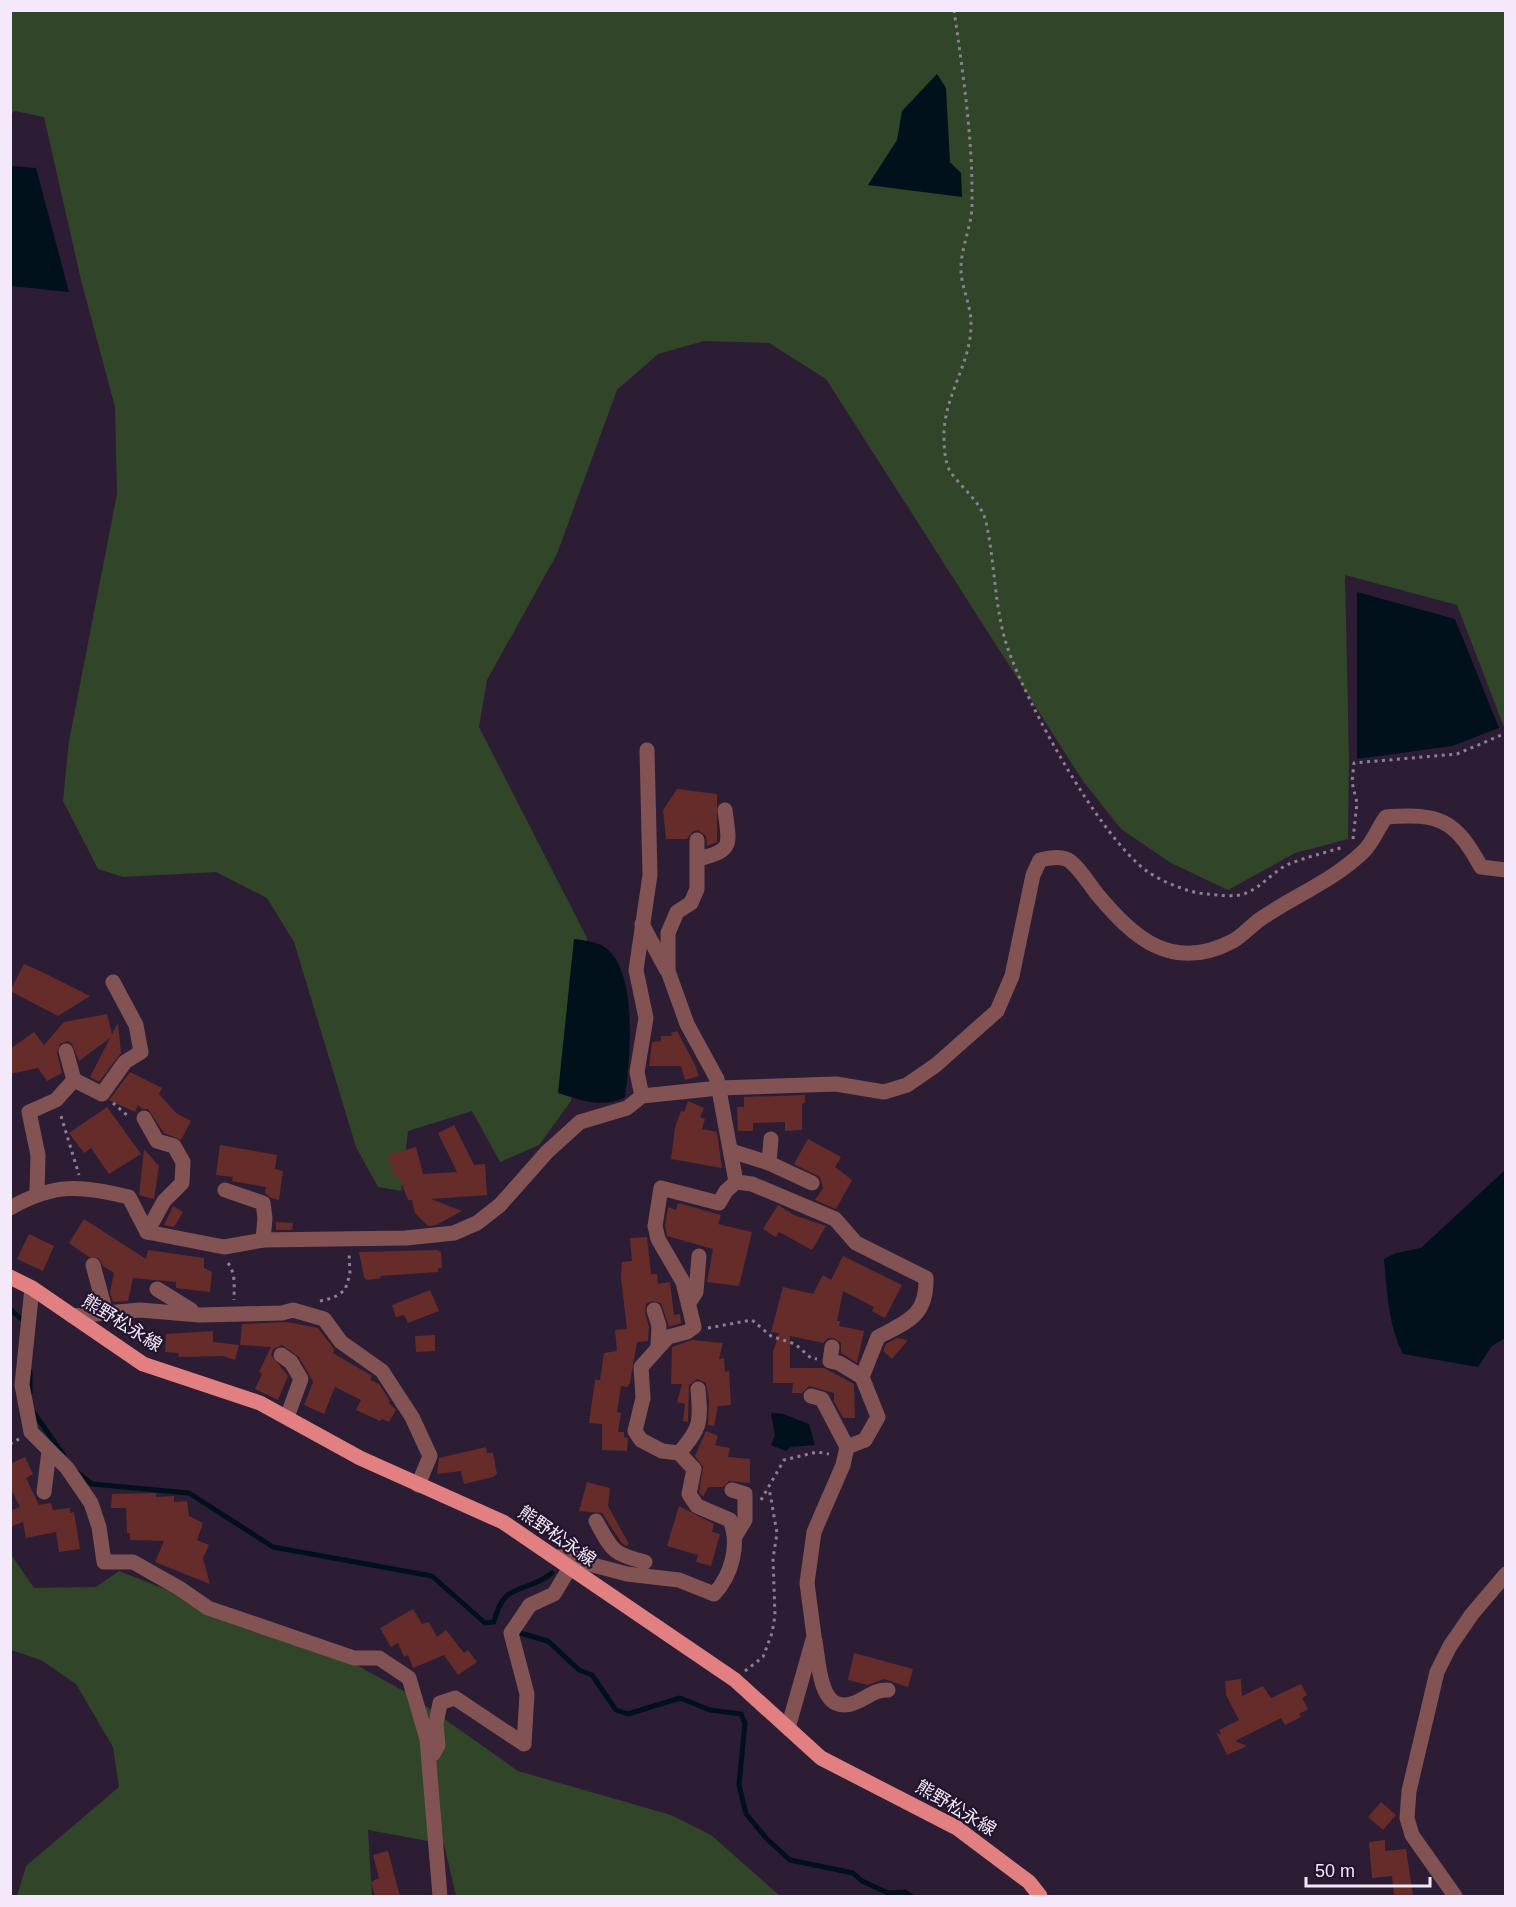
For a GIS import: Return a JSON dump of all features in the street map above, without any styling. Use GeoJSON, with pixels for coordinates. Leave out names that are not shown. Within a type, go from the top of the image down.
{"type":"FeatureCollection","features":[{"type":"Feature","properties":{"kind":"main road","name":"熊野松永線"},"geometry":{"type":"LineString","coordinates":[[10,1277],[33,1288],[143,1364],[260,1403],[360,1458],[502,1522],[735,1680],[821,1758],[957,1828],[1029,1882],[1040,1896]]}},
{"type":"Feature","properties":{"kind":"street"},"geometry":{"type":"LineString","coordinates":[[642,1096],[637,1072],[646,1018],[636,970],[650,875],[647,750]]}},
{"type":"Feature","properties":{"kind":"street"},"geometry":{"type":"LineString","coordinates":[[698,859],[720,854],[726,847],[728,839],[725,810]]}},
{"type":"Feature","properties":{"kind":"street"},"geometry":{"type":"LineString","coordinates":[[147,1232],[224,1246],[263,1240],[406,1238],[454,1233],[477,1223],[500,1205],[547,1152],[580,1122],[627,1108],[642,1096],[719,1088],[836,1084],[884,1092],[907,1085],[936,1065],[997,1011],[1012,976],[1033,875],[1040,860],[1056,857],[1070,861],[1125,926],[1154,946],[1186,954],[1233,941],[1251,930],[1263,917],[1331,879],[1366,850],[1386,818],[1420,814],[1448,823],[1481,867],[1506,870]]}},
{"type":"Feature","properties":{"kind":"street"},"geometry":{"type":"LineString","coordinates":[[668,971],[668,933],[677,912],[691,903],[697,889],[697,840]]}},
{"type":"Feature","properties":{"kind":"street"},"geometry":{"type":"LineString","coordinates":[[642,924],[668,971],[687,1024],[719,1088],[736,1182]]}},
{"type":"Feature","properties":{"kind":"street"},"geometry":{"type":"LineString","coordinates":[[66,1051],[74,1080],[102,1094],[125,1062],[141,1052],[136,1025],[113,982]]}},
{"type":"Feature","properties":{"kind":"street"},"geometry":{"type":"LineString","coordinates":[[37,1192],[38,1155],[28,1112],[56,1100],[74,1080]]}},
{"type":"Feature","properties":{"kind":"street"},"geometry":{"type":"LineString","coordinates":[[144,1118],[153,1129],[157,1140],[174,1146],[183,1162],[182,1183],[164,1201],[147,1232]]}},
{"type":"Feature","properties":{"kind":"street"},"geometry":{"type":"LineString","coordinates":[[769,1163],[771,1139]]}},
{"type":"Feature","properties":{"kind":"street"},"geometry":{"type":"LineString","coordinates":[[731,1151],[769,1163],[812,1183]]}},
{"type":"Feature","properties":{"kind":"street"},"geometry":{"type":"LineString","coordinates":[[736,1535],[730,1520],[697,1506],[689,1494],[694,1468],[679,1453],[663,1451],[641,1440],[635,1431],[643,1398],[641,1367],[658,1345],[668,1337],[687,1332],[694,1327],[690,1301],[683,1282],[658,1239],[655,1226],[662,1188],[719,1203],[726,1191],[736,1182],[752,1184],[835,1219],[856,1243],[926,1278],[927,1291],[915,1318],[878,1337],[862,1377]]}},
{"type":"Feature","properties":{"kind":"street"},"geometry":{"type":"LineString","coordinates":[[10,1208],[37,1192],[83,1187],[129,1197],[147,1232]]}},
{"type":"Feature","properties":{"kind":"street"},"geometry":{"type":"LineString","coordinates":[[225,1190],[262,1203],[265,1218],[263,1240]]}},
{"type":"Feature","properties":{"kind":"street"},"geometry":{"type":"LineString","coordinates":[[690,1301],[696,1292],[699,1256]]}},
{"type":"Feature","properties":{"kind":"street"},"geometry":{"type":"LineString","coordinates":[[93,1265],[105,1314]]}},
{"type":"Feature","properties":{"kind":"street"},"geometry":{"type":"LineString","coordinates":[[33,1288],[22,1385],[31,1432],[67,1468],[92,1503],[99,1527],[104,1562],[133,1562],[179,1588],[208,1608],[354,1658],[379,1658],[409,1678],[427,1739],[440,1896]]}},
{"type":"Feature","properties":{"kind":"street"},"geometry":{"type":"LineString","coordinates":[[157,1289],[199,1315]]}},
{"type":"Feature","properties":{"kind":"street"},"geometry":{"type":"LineString","coordinates":[[73,1316],[140,1310],[199,1315],[292,1311],[324,1319],[341,1342],[365,1357],[392,1383],[424,1441],[429,1456],[418,1485]]}},
{"type":"Feature","properties":{"kind":"street"},"geometry":{"type":"LineString","coordinates":[[654,1310],[659,1326],[658,1345]]}},
{"type":"Feature","properties":{"kind":"street"},"geometry":{"type":"LineString","coordinates":[[831,1354],[839,1363],[862,1377],[878,1417],[865,1440],[846,1447]]}},
{"type":"Feature","properties":{"kind":"street"},"geometry":{"type":"LineString","coordinates":[[282,1355],[291,1362],[301,1378],[286,1417]]}},
{"type":"Feature","properties":{"kind":"street"},"geometry":{"type":"LineString","coordinates":[[679,1453],[696,1434],[701,1422],[698,1389]]}},
{"type":"Feature","properties":{"kind":"street"},"geometry":{"type":"LineString","coordinates":[[811,1396],[822,1400],[846,1447],[843,1465],[814,1532],[807,1583],[824,1690],[830,1700],[839,1704],[853,1704],[875,1690],[888,1690]]}},
{"type":"Feature","properties":{"kind":"street"},"geometry":{"type":"LineString","coordinates":[[45,1492],[49,1451]]}},
{"type":"Feature","properties":{"kind":"street"},"geometry":{"type":"LineString","coordinates":[[596,1521],[611,1546],[621,1556],[640,1557],[679,1580],[714,1594],[727,1576],[736,1535],[746,1520],[745,1494],[732,1490]]}},
{"type":"Feature","properties":{"kind":"street"},"geometry":{"type":"LineString","coordinates":[[556,1557],[577,1556],[593,1565],[627,1574],[679,1580]]}},
{"type":"Feature","properties":{"kind":"street"},"geometry":{"type":"LineString","coordinates":[[429,1762],[438,1746],[436,1724],[440,1703],[455,1698],[525,1744],[527,1694],[511,1633],[530,1605],[554,1594],[569,1569]]}},
{"type":"Feature","properties":{"kind":"street"},"geometry":{"type":"LineString","coordinates":[[1455,1896],[1412,1835],[1407,1818],[1409,1791],[1437,1672],[1450,1646],[1472,1614],[1506,1574]]}},
{"type":"Feature","properties":{"kind":"street"},"geometry":{"type":"LineString","coordinates":[[788,1728],[814,1636]]}},
{"type":"Feature","properties":{"kind":"path"},"geometry":{"type":"LineString","coordinates":[[954,10],[966,92],[972,204],[970,233],[962,257],[961,274],[970,303],[971,325],[970,339],[948,405],[944,436],[948,468],[980,508],[985,520],[995,591],[1007,646],[1048,732],[1083,793],[1112,835],[1147,871],[1164,880],[1203,894],[1245,894],[1286,865],[1354,843],[1352,836],[1357,803],[1352,782],[1354,763],[1457,754],[1506,733]]}},
{"type":"Feature","properties":{"kind":"path"},"geometry":{"type":"LineString","coordinates":[[56,1100],[83,1187]]}},
{"type":"Feature","properties":{"kind":"path"},"geometry":{"type":"LineString","coordinates":[[292,1311],[333,1298],[345,1290],[350,1274],[346,1238]]}},
{"type":"Feature","properties":{"kind":"path"},"geometry":{"type":"LineString","coordinates":[[223,1257],[232,1268],[235,1284],[233,1314]]}},
{"type":"Feature","properties":{"kind":"path"},"geometry":{"type":"LineString","coordinates":[[687,1332],[752,1320],[771,1336],[795,1344],[811,1358],[831,1354]]}},
{"type":"Feature","properties":{"kind":"path"},"geometry":{"type":"LineString","coordinates":[[746,1520],[769,1488],[784,1460],[817,1452],[840,1458],[843,1465]]}},
{"type":"Feature","properties":{"kind":"path"},"geometry":{"type":"LineString","coordinates":[[735,1680],[763,1657],[772,1633],[775,1616],[773,1559],[777,1533],[769,1488]]}},
{"type":"Feature","properties":{"kind":"green space"},"geometry":{"type":"Polygon","coordinates":[[[10,11],[1505,11],[1504,727],[1457,605],[1345,575],[1349,760],[1348,839],[1295,853],[1228,890],[1171,863],[1121,829],[1083,781],[826,379],[769,343],[704,341],[658,354],[617,390],[557,554],[487,680],[479,727],[587,938],[571,1101],[539,1145],[500,1162],[472,1111],[408,1131],[401,1191],[378,1187],[356,1147],[294,942],[267,898],[216,872],[123,877],[98,869],[63,801],[69,741],[117,494],[115,407],[81,280],[44,117],[15,111],[11,114],[10,11]]]}},
{"type":"Feature","properties":{"kind":"green space"},"geometry":{"type":"Polygon","coordinates":[[[10,1553],[34,1588],[96,1587],[119,1571],[353,1663],[409,1694],[518,1771],[671,1815],[711,1835],[780,1896],[456,1896],[444,1844],[368,1830],[372,1896],[17,1896],[26,1866],[119,1787],[113,1747],[76,1684],[41,1660],[11,1650],[10,1553]]]}},
{"type":"Feature","properties":{"kind":"water"},"geometry":{"type":"Polygon","coordinates":[[[937,74],[946,88],[950,162],[961,173],[962,197],[868,185],[897,140],[902,111],[937,74]]]}},
{"type":"Feature","properties":{"kind":"water"},"geometry":{"type":"Polygon","coordinates":[[[11,166],[36,168],[69,292],[11,286],[11,166]]]}},
{"type":"Feature","properties":{"kind":"water"},"geometry":{"type":"Polygon","coordinates":[[[1357,592],[1455,619],[1499,728],[1452,746],[1357,759],[1357,592]]]}},
{"type":"Feature","properties":{"kind":"water"},"geometry":{"type":"Polygon","coordinates":[[[574,939],[595,943],[608,950],[620,967],[625,984],[630,1023],[629,1063],[625,1097],[616,1101],[592,1102],[558,1093],[574,939]]]}},
{"type":"Feature","properties":{"kind":"water"},"geometry":{"type":"Polygon","coordinates":[[[1505,1170],[1505,1338],[1492,1346],[1478,1367],[1403,1354],[1391,1320],[1384,1259],[1396,1253],[1421,1248],[1505,1170]]]}},
{"type":"Feature","properties":{"kind":"water"},"geometry":{"type":"Polygon","coordinates":[[[771,1413],[783,1414],[809,1424],[815,1445],[790,1447],[786,1451],[771,1445],[775,1435],[771,1413]]]}},
{"type":"Feature","properties":{"kind":"building"},"geometry":{"type":"Polygon","coordinates":[[[677,789],[717,794],[717,842],[707,846],[706,836],[698,830],[692,832],[687,839],[666,839],[663,810],[677,789]]]}},
{"type":"Feature","properties":{"kind":"building"},"geometry":{"type":"Polygon","coordinates":[[[24,964],[90,996],[58,1016],[10,991],[24,964]]]}},
{"type":"Feature","properties":{"kind":"building"},"geometry":{"type":"Polygon","coordinates":[[[107,1014],[112,1034],[118,1023],[121,1053],[99,1082],[90,1077],[110,1038],[79,1061],[72,1044],[68,1041],[60,1044],[57,1053],[62,1073],[47,1081],[38,1068],[10,1074],[10,1049],[34,1032],[44,1045],[64,1022],[107,1014]]]}},
{"type":"Feature","properties":{"kind":"building"},"geometry":{"type":"Polygon","coordinates":[[[677,1031],[699,1076],[685,1080],[681,1066],[649,1066],[652,1042],[661,1041],[661,1036],[672,1036],[671,1033],[677,1031]]]}},
{"type":"Feature","properties":{"kind":"building"},"geometry":{"type":"Polygon","coordinates":[[[130,1072],[162,1088],[159,1094],[176,1113],[191,1121],[181,1140],[164,1133],[148,1109],[142,1109],[138,1105],[135,1112],[109,1100],[130,1072]]]}},
{"type":"Feature","properties":{"kind":"building"},"geometry":{"type":"Polygon","coordinates":[[[805,1095],[805,1102],[802,1104],[802,1130],[785,1131],[785,1122],[753,1123],[753,1131],[738,1131],[737,1107],[744,1107],[744,1097],[805,1095]]]}},
{"type":"Feature","properties":{"kind":"building"},"geometry":{"type":"Polygon","coordinates":[[[688,1101],[704,1108],[700,1117],[705,1119],[702,1129],[717,1132],[722,1168],[671,1159],[675,1128],[681,1111],[684,1112],[688,1101]]]}},
{"type":"Feature","properties":{"kind":"building"},"geometry":{"type":"Polygon","coordinates":[[[107,1107],[141,1154],[109,1174],[91,1148],[84,1153],[69,1133],[107,1107]]]}},
{"type":"Feature","properties":{"kind":"building"},"geometry":{"type":"Polygon","coordinates":[[[454,1125],[474,1165],[485,1164],[487,1195],[431,1199],[462,1211],[436,1225],[428,1226],[415,1213],[412,1200],[408,1200],[399,1176],[394,1177],[388,1155],[416,1147],[423,1174],[457,1172],[438,1133],[454,1125]]]}},
{"type":"Feature","properties":{"kind":"building"},"geometry":{"type":"Polygon","coordinates":[[[808,1139],[841,1157],[835,1167],[852,1180],[836,1209],[815,1200],[823,1188],[820,1177],[794,1164],[808,1139]]]}},
{"type":"Feature","properties":{"kind":"building"},"geometry":{"type":"Polygon","coordinates":[[[220,1145],[277,1155],[275,1169],[283,1171],[279,1200],[265,1193],[266,1187],[232,1181],[233,1177],[216,1175],[220,1145]]]}},
{"type":"Feature","properties":{"kind":"building"},"geometry":{"type":"Polygon","coordinates":[[[144,1149],[159,1166],[154,1199],[139,1195],[144,1149]]]}},
{"type":"Feature","properties":{"kind":"building"},"geometry":{"type":"Polygon","coordinates":[[[678,1203],[721,1215],[718,1224],[752,1232],[739,1286],[707,1282],[713,1249],[667,1236],[665,1226],[668,1207],[676,1210],[678,1203]]]}},
{"type":"Feature","properties":{"kind":"building"},"geometry":{"type":"Polygon","coordinates":[[[778,1205],[794,1215],[826,1226],[812,1250],[779,1232],[776,1237],[763,1229],[778,1205]]]}},
{"type":"Feature","properties":{"kind":"building"},"geometry":{"type":"Polygon","coordinates":[[[173,1206],[183,1212],[174,1227],[164,1225],[173,1206]]]}},
{"type":"Feature","properties":{"kind":"building"},"geometry":{"type":"Polygon","coordinates":[[[84,1219],[146,1259],[148,1250],[204,1258],[204,1268],[212,1272],[210,1292],[176,1288],[176,1282],[133,1278],[128,1301],[113,1302],[110,1292],[114,1273],[103,1266],[99,1258],[89,1257],[69,1243],[84,1219]]]}},
{"type":"Feature","properties":{"kind":"building"},"geometry":{"type":"Polygon","coordinates":[[[276,1222],[293,1223],[292,1230],[276,1230],[276,1222]]]}},
{"type":"Feature","properties":{"kind":"building"},"geometry":{"type":"Polygon","coordinates":[[[29,1234],[54,1246],[43,1271],[17,1259],[29,1234]]]}},
{"type":"Feature","properties":{"kind":"building"},"geometry":{"type":"Polygon","coordinates":[[[647,1237],[651,1274],[657,1274],[658,1284],[670,1282],[674,1315],[680,1314],[681,1323],[669,1327],[661,1303],[652,1301],[646,1304],[648,1341],[637,1342],[630,1383],[627,1387],[621,1386],[617,1412],[621,1413],[618,1432],[624,1432],[624,1437],[628,1438],[627,1451],[602,1450],[602,1424],[589,1423],[595,1380],[600,1380],[604,1353],[617,1351],[615,1330],[627,1329],[621,1278],[622,1262],[632,1261],[630,1238],[647,1237]]]}},
{"type":"Feature","properties":{"kind":"building"},"geometry":{"type":"Polygon","coordinates":[[[437,1250],[441,1252],[442,1268],[438,1268],[438,1272],[380,1276],[381,1278],[367,1280],[364,1277],[359,1252],[437,1250]]]}},
{"type":"Feature","properties":{"kind":"building"},"geometry":{"type":"Polygon","coordinates":[[[843,1256],[902,1285],[885,1318],[872,1311],[874,1307],[843,1291],[837,1321],[840,1321],[839,1326],[864,1331],[857,1363],[841,1353],[841,1343],[834,1338],[828,1338],[823,1343],[790,1336],[790,1368],[824,1368],[854,1384],[855,1418],[843,1418],[834,1401],[834,1393],[809,1386],[802,1393],[792,1393],[793,1383],[773,1383],[773,1352],[779,1333],[771,1332],[783,1287],[813,1294],[823,1275],[831,1280],[843,1256]]]}},
{"type":"Feature","properties":{"kind":"building"},"geometry":{"type":"Polygon","coordinates":[[[430,1290],[439,1311],[408,1323],[404,1315],[396,1317],[392,1305],[430,1290]]]}},
{"type":"Feature","properties":{"kind":"building"},"geometry":{"type":"Polygon","coordinates":[[[287,1322],[318,1328],[334,1349],[333,1353],[372,1376],[370,1380],[379,1384],[390,1401],[389,1403],[396,1410],[389,1422],[382,1419],[380,1421],[356,1410],[361,1400],[335,1387],[324,1414],[304,1405],[313,1382],[299,1357],[282,1345],[273,1349],[271,1355],[288,1376],[278,1400],[255,1389],[262,1374],[259,1372],[271,1347],[240,1345],[242,1324],[287,1322]]]}},
{"type":"Feature","properties":{"kind":"building"},"geometry":{"type":"Polygon","coordinates":[[[213,1331],[213,1342],[239,1345],[235,1360],[223,1356],[179,1357],[178,1353],[165,1352],[166,1334],[213,1331]]]}},
{"type":"Feature","properties":{"kind":"building"},"geometry":{"type":"Polygon","coordinates":[[[435,1335],[435,1351],[416,1352],[415,1336],[435,1335]]]}},
{"type":"Feature","properties":{"kind":"building"},"geometry":{"type":"Polygon","coordinates":[[[897,1338],[908,1340],[892,1359],[883,1351],[886,1344],[897,1338]]]}},
{"type":"Feature","properties":{"kind":"building"},"geometry":{"type":"Polygon","coordinates":[[[692,1340],[723,1343],[719,1359],[724,1358],[725,1372],[729,1371],[731,1405],[718,1406],[714,1426],[708,1425],[709,1400],[706,1383],[697,1379],[689,1385],[688,1422],[683,1421],[685,1404],[677,1402],[682,1384],[671,1384],[672,1347],[692,1340]]]}},
{"type":"Feature","properties":{"kind":"building"},"geometry":{"type":"Polygon","coordinates":[[[706,1431],[718,1436],[715,1445],[730,1448],[728,1457],[750,1459],[750,1483],[729,1481],[723,1487],[708,1487],[703,1497],[699,1492],[703,1467],[695,1456],[706,1431]]]}},
{"type":"Feature","properties":{"kind":"building"},"geometry":{"type":"Polygon","coordinates":[[[486,1447],[487,1453],[493,1453],[497,1474],[493,1477],[464,1484],[461,1471],[437,1474],[439,1458],[486,1447]]]}},
{"type":"Feature","properties":{"kind":"building"},"geometry":{"type":"Polygon","coordinates":[[[25,1457],[33,1474],[26,1478],[39,1505],[51,1503],[53,1510],[70,1508],[70,1513],[74,1512],[80,1549],[59,1552],[56,1532],[26,1538],[23,1522],[10,1527],[10,1511],[20,1507],[10,1487],[10,1464],[25,1457]]]}},
{"type":"Feature","properties":{"kind":"building"},"geometry":{"type":"Polygon","coordinates":[[[587,1482],[610,1488],[608,1506],[629,1544],[626,1546],[602,1513],[579,1511],[587,1482]]]}},
{"type":"Feature","properties":{"kind":"building"},"geometry":{"type":"Polygon","coordinates":[[[156,1493],[156,1497],[174,1496],[174,1502],[187,1501],[189,1516],[203,1523],[197,1540],[209,1545],[203,1558],[210,1584],[155,1562],[164,1541],[130,1540],[130,1533],[127,1533],[126,1508],[111,1508],[112,1494],[156,1493]]]}},
{"type":"Feature","properties":{"kind":"building"},"geometry":{"type":"Polygon","coordinates":[[[679,1506],[714,1524],[712,1532],[720,1534],[711,1566],[696,1562],[698,1555],[667,1546],[679,1506]]]}},
{"type":"Feature","properties":{"kind":"building"},"geometry":{"type":"Polygon","coordinates":[[[413,1609],[422,1624],[429,1622],[437,1637],[446,1630],[464,1653],[468,1650],[477,1662],[458,1675],[444,1655],[413,1668],[408,1655],[404,1657],[398,1643],[391,1647],[380,1628],[413,1609]]]}},
{"type":"Feature","properties":{"kind":"building"},"geometry":{"type":"Polygon","coordinates":[[[854,1653],[913,1669],[908,1687],[884,1679],[868,1685],[848,1680],[854,1653]]]}},
{"type":"Feature","properties":{"kind":"building"},"geometry":{"type":"Polygon","coordinates":[[[1241,1679],[1242,1696],[1263,1686],[1271,1698],[1301,1684],[1307,1695],[1302,1698],[1308,1709],[1299,1714],[1301,1717],[1285,1725],[1281,1718],[1235,1741],[1247,1746],[1227,1755],[1216,1732],[1221,1735],[1219,1730],[1239,1720],[1226,1695],[1225,1681],[1241,1679]]]}},
{"type":"Feature","properties":{"kind":"building"},"geometry":{"type":"Polygon","coordinates":[[[1381,1802],[1396,1815],[1383,1830],[1368,1817],[1381,1802]]]}},
{"type":"Feature","properties":{"kind":"building"},"geometry":{"type":"Polygon","coordinates":[[[1385,1840],[1385,1851],[1406,1849],[1413,1896],[1394,1896],[1392,1876],[1372,1878],[1369,1842],[1385,1840]]]}},
{"type":"Feature","properties":{"kind":"building"},"geometry":{"type":"Polygon","coordinates":[[[388,1851],[400,1896],[375,1896],[371,1882],[379,1878],[373,1855],[388,1851]]]}},
{"type":"Feature","properties":{"kind":"waterway"},"geometry":{"type":"LineString","coordinates":[[10,1309],[20,1318]]}},
{"type":"Feature","properties":{"kind":"waterway"},"geometry":{"type":"LineString","coordinates":[[30,1372],[30,1393]]}},
{"type":"Feature","properties":{"kind":"waterway"},"geometry":{"type":"LineString","coordinates":[[34,1413],[63,1454]]}},
{"type":"Feature","properties":{"kind":"waterway"},"geometry":{"type":"LineString","coordinates":[[78,1473],[92,1484],[189,1493],[273,1547],[432,1576],[485,1623],[494,1622],[498,1609],[509,1594],[542,1580],[552,1573]]}},
{"type":"Feature","properties":{"kind":"waterway"},"geometry":{"type":"LineString","coordinates":[[520,1633],[548,1641],[579,1670],[592,1675],[616,1710],[628,1714],[680,1698],[710,1710],[741,1714],[745,1723],[739,1785],[746,1814],[767,1839],[790,1860],[853,1873],[862,1881],[888,1893],[905,1892],[911,1896]]}}]}
